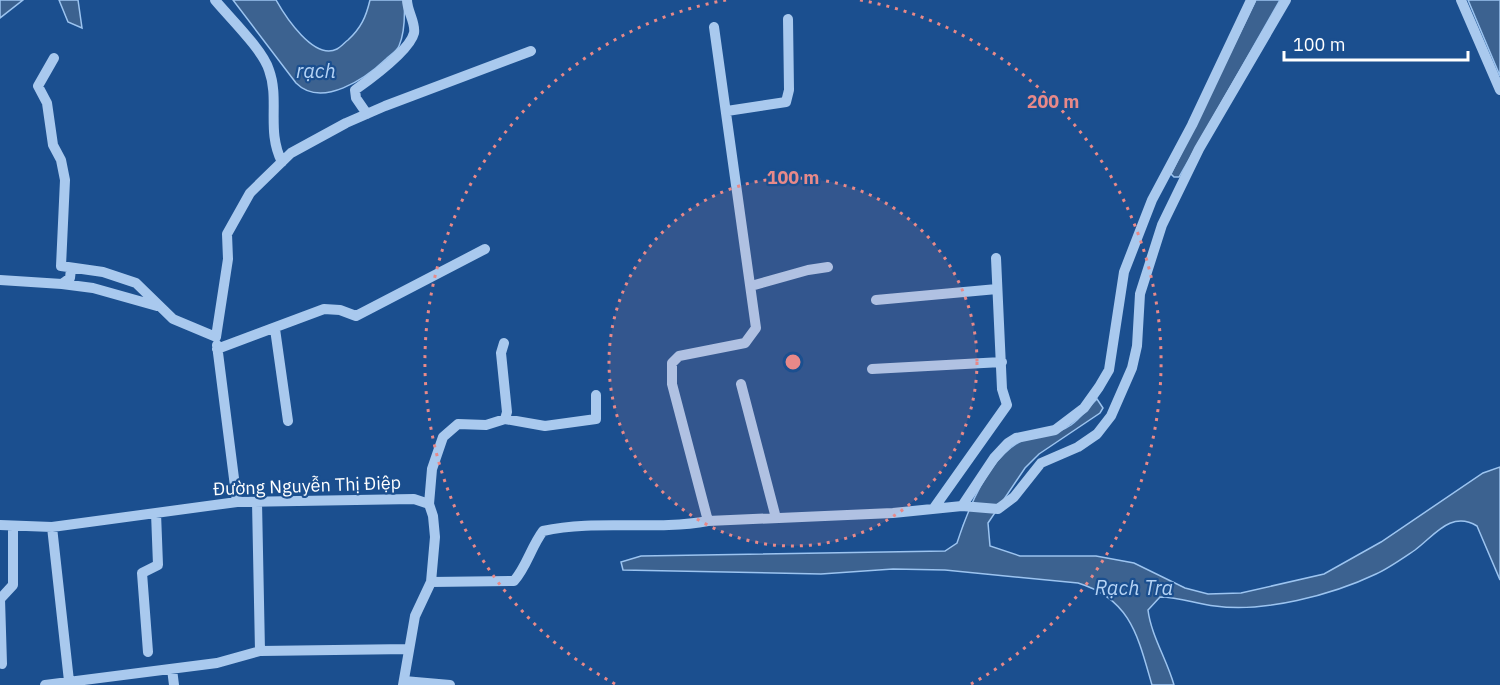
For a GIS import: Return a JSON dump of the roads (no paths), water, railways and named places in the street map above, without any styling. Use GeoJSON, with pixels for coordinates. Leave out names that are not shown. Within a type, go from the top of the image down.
{"type":"FeatureCollection","features":[{"type":"Feature","properties":{"kind":"street"},"geometry":{"type":"LineString","coordinates":[[215,0],[269,68],[272,83],[272,121],[277,152],[282,162]]}},
{"type":"Feature","properties":{"kind":"street"},"geometry":{"type":"LineString","coordinates":[[368,114],[356,98],[356,90],[376,76],[411,39],[414,27],[407,0]]}},
{"type":"Feature","properties":{"kind":"street"},"geometry":{"type":"LineString","coordinates":[[965,506],[994,458],[1008,443],[1016,438],[1044,434],[1064,425],[1084,408],[1104,379],[1116,330],[1124,272],[1152,200],[1192,125],[1251,0]]}},
{"type":"Feature","properties":{"kind":"street"},"geometry":{"type":"LineString","coordinates":[[431,582],[514,581],[530,557],[535,541],[543,531],[562,526],[663,526],[708,521],[965,506],[998,509],[1014,497],[1041,463],[1078,447],[1097,434],[1111,416],[1132,368],[1137,346],[1140,294],[1162,225],[1199,149],[1286,0]]}},
{"type":"Feature","properties":{"kind":"street"},"geometry":{"type":"LineString","coordinates":[[1461,0],[1500,90]]}},
{"type":"Feature","properties":{"kind":"street"},"geometry":{"type":"LineString","coordinates":[[727,111],[786,102],[789,90],[788,19]]}},
{"type":"Feature","properties":{"kind":"street"},"geometry":{"type":"LineString","coordinates":[[708,521],[670,370],[672,363],[679,357],[745,343],[751,338],[756,328],[714,27]]}},
{"type":"Feature","properties":{"kind":"street"},"geometry":{"type":"LineString","coordinates":[[237,502],[216,337],[228,260],[227,234],[250,193],[291,153],[368,114],[531,51]]}},
{"type":"Feature","properties":{"kind":"street"},"geometry":{"type":"LineString","coordinates":[[54,58],[38,86],[47,103],[53,145],[61,160],[65,180],[60,247],[62,266],[103,272],[136,283],[173,319],[216,337]]}},
{"type":"Feature","properties":{"kind":"street"},"geometry":{"type":"LineString","coordinates":[[217,349],[324,309],[340,309],[356,316],[485,249]]}},
{"type":"Feature","properties":{"kind":"street"},"geometry":{"type":"LineString","coordinates":[[934,508],[1005,411],[996,258]]}},
{"type":"Feature","properties":{"kind":"street"},"geometry":{"type":"LineString","coordinates":[[751,286],[808,270],[828,267]]}},
{"type":"Feature","properties":{"kind":"street"},"geometry":{"type":"LineString","coordinates":[[62,284],[70,279],[71,269]]}},
{"type":"Feature","properties":{"kind":"street"},"geometry":{"type":"LineString","coordinates":[[0,280],[93,288],[162,308]]}},
{"type":"Feature","properties":{"kind":"street"},"geometry":{"type":"LineString","coordinates":[[876,300],[997,289]]}},
{"type":"Feature","properties":{"kind":"street"},"geometry":{"type":"LineString","coordinates":[[275,328],[288,421]]}},
{"type":"Feature","properties":{"kind":"street"},"geometry":{"type":"LineString","coordinates":[[504,343],[501,353],[507,412],[505,419]]}},
{"type":"Feature","properties":{"kind":"street"},"geometry":{"type":"LineString","coordinates":[[872,369],[1002,362]]}},
{"type":"Feature","properties":{"kind":"street"},"geometry":{"type":"LineString","coordinates":[[741,384],[776,518]]}},
{"type":"Feature","properties":{"kind":"street"},"geometry":{"type":"LineString","coordinates":[[450,685],[404,683],[415,616],[431,582],[435,537],[434,516],[429,504],[432,469],[442,437],[458,424],[486,425],[505,419],[545,426],[596,419],[596,395]]}},
{"type":"Feature","properties":{"kind":"street","name":"Đường Nguyễn Thị Điệp"},"geometry":{"type":"LineString","coordinates":[[0,525],[52,527],[237,502],[414,499],[429,504]]}},
{"type":"Feature","properties":{"kind":"street"},"geometry":{"type":"LineString","coordinates":[[257,502],[260,651]]}},
{"type":"Feature","properties":{"kind":"street"},"geometry":{"type":"LineString","coordinates":[[148,652],[142,573],[159,565],[156,513]]}},
{"type":"Feature","properties":{"kind":"street"},"geometry":{"type":"LineString","coordinates":[[2,664],[0,599],[13,585],[13,527]]}},
{"type":"Feature","properties":{"kind":"street"},"geometry":{"type":"LineString","coordinates":[[52,527],[69,681]]}},
{"type":"Feature","properties":{"kind":"street"},"geometry":{"type":"LineString","coordinates":[[45,685],[217,663],[260,651],[409,649]]}},
{"type":"Feature","properties":{"kind":"street"},"geometry":{"type":"LineString","coordinates":[[172,669],[174,685]]}},
{"type":"Feature","properties":{"kind":"water"},"geometry":{"type":"Polygon","coordinates":[[[0,0],[23,0],[0,18],[0,0]]]}},
{"type":"Feature","properties":{"kind":"water"},"geometry":{"type":"Polygon","coordinates":[[[59,0],[78,0],[82,28],[68,22],[59,0]]]}},
{"type":"Feature","properties":{"kind":"water","name":"rạch"},"geometry":{"type":"Polygon","coordinates":[[[233,0],[276,0],[301,35],[319,49],[328,51],[338,48],[360,27],[370,0],[404,0],[402,35],[397,50],[356,82],[331,92],[318,93],[307,90],[296,83],[233,0]]]}},
{"type":"Feature","properties":{"kind":"water"},"geometry":{"type":"Polygon","coordinates":[[[1256,0],[1280,0],[1179,177],[1174,177],[1171,174],[1256,0]]]}},
{"type":"Feature","properties":{"kind":"water"},"geometry":{"type":"Polygon","coordinates":[[[1468,0],[1500,0],[1500,76],[1468,0]]]}},
{"type":"Feature","properties":{"kind":"water","name":"Rạch Tra"},"geometry":{"type":"Polygon","coordinates":[[[1097,399],[1103,408],[1100,413],[1039,454],[1025,468],[988,523],[990,546],[1020,556],[1096,556],[1134,563],[1185,588],[1208,594],[1241,593],[1324,574],[1381,542],[1483,473],[1500,467],[1500,580],[1477,526],[1459,521],[1443,527],[1415,550],[1381,572],[1318,595],[1254,607],[1208,605],[1160,597],[1148,610],[1152,629],[1174,685],[1152,685],[1130,622],[1110,599],[1078,583],[945,570],[893,569],[821,574],[623,570],[621,562],[641,556],[945,551],[957,543],[973,500],[999,458],[1023,440],[1065,429],[1097,399]]]}}]}
